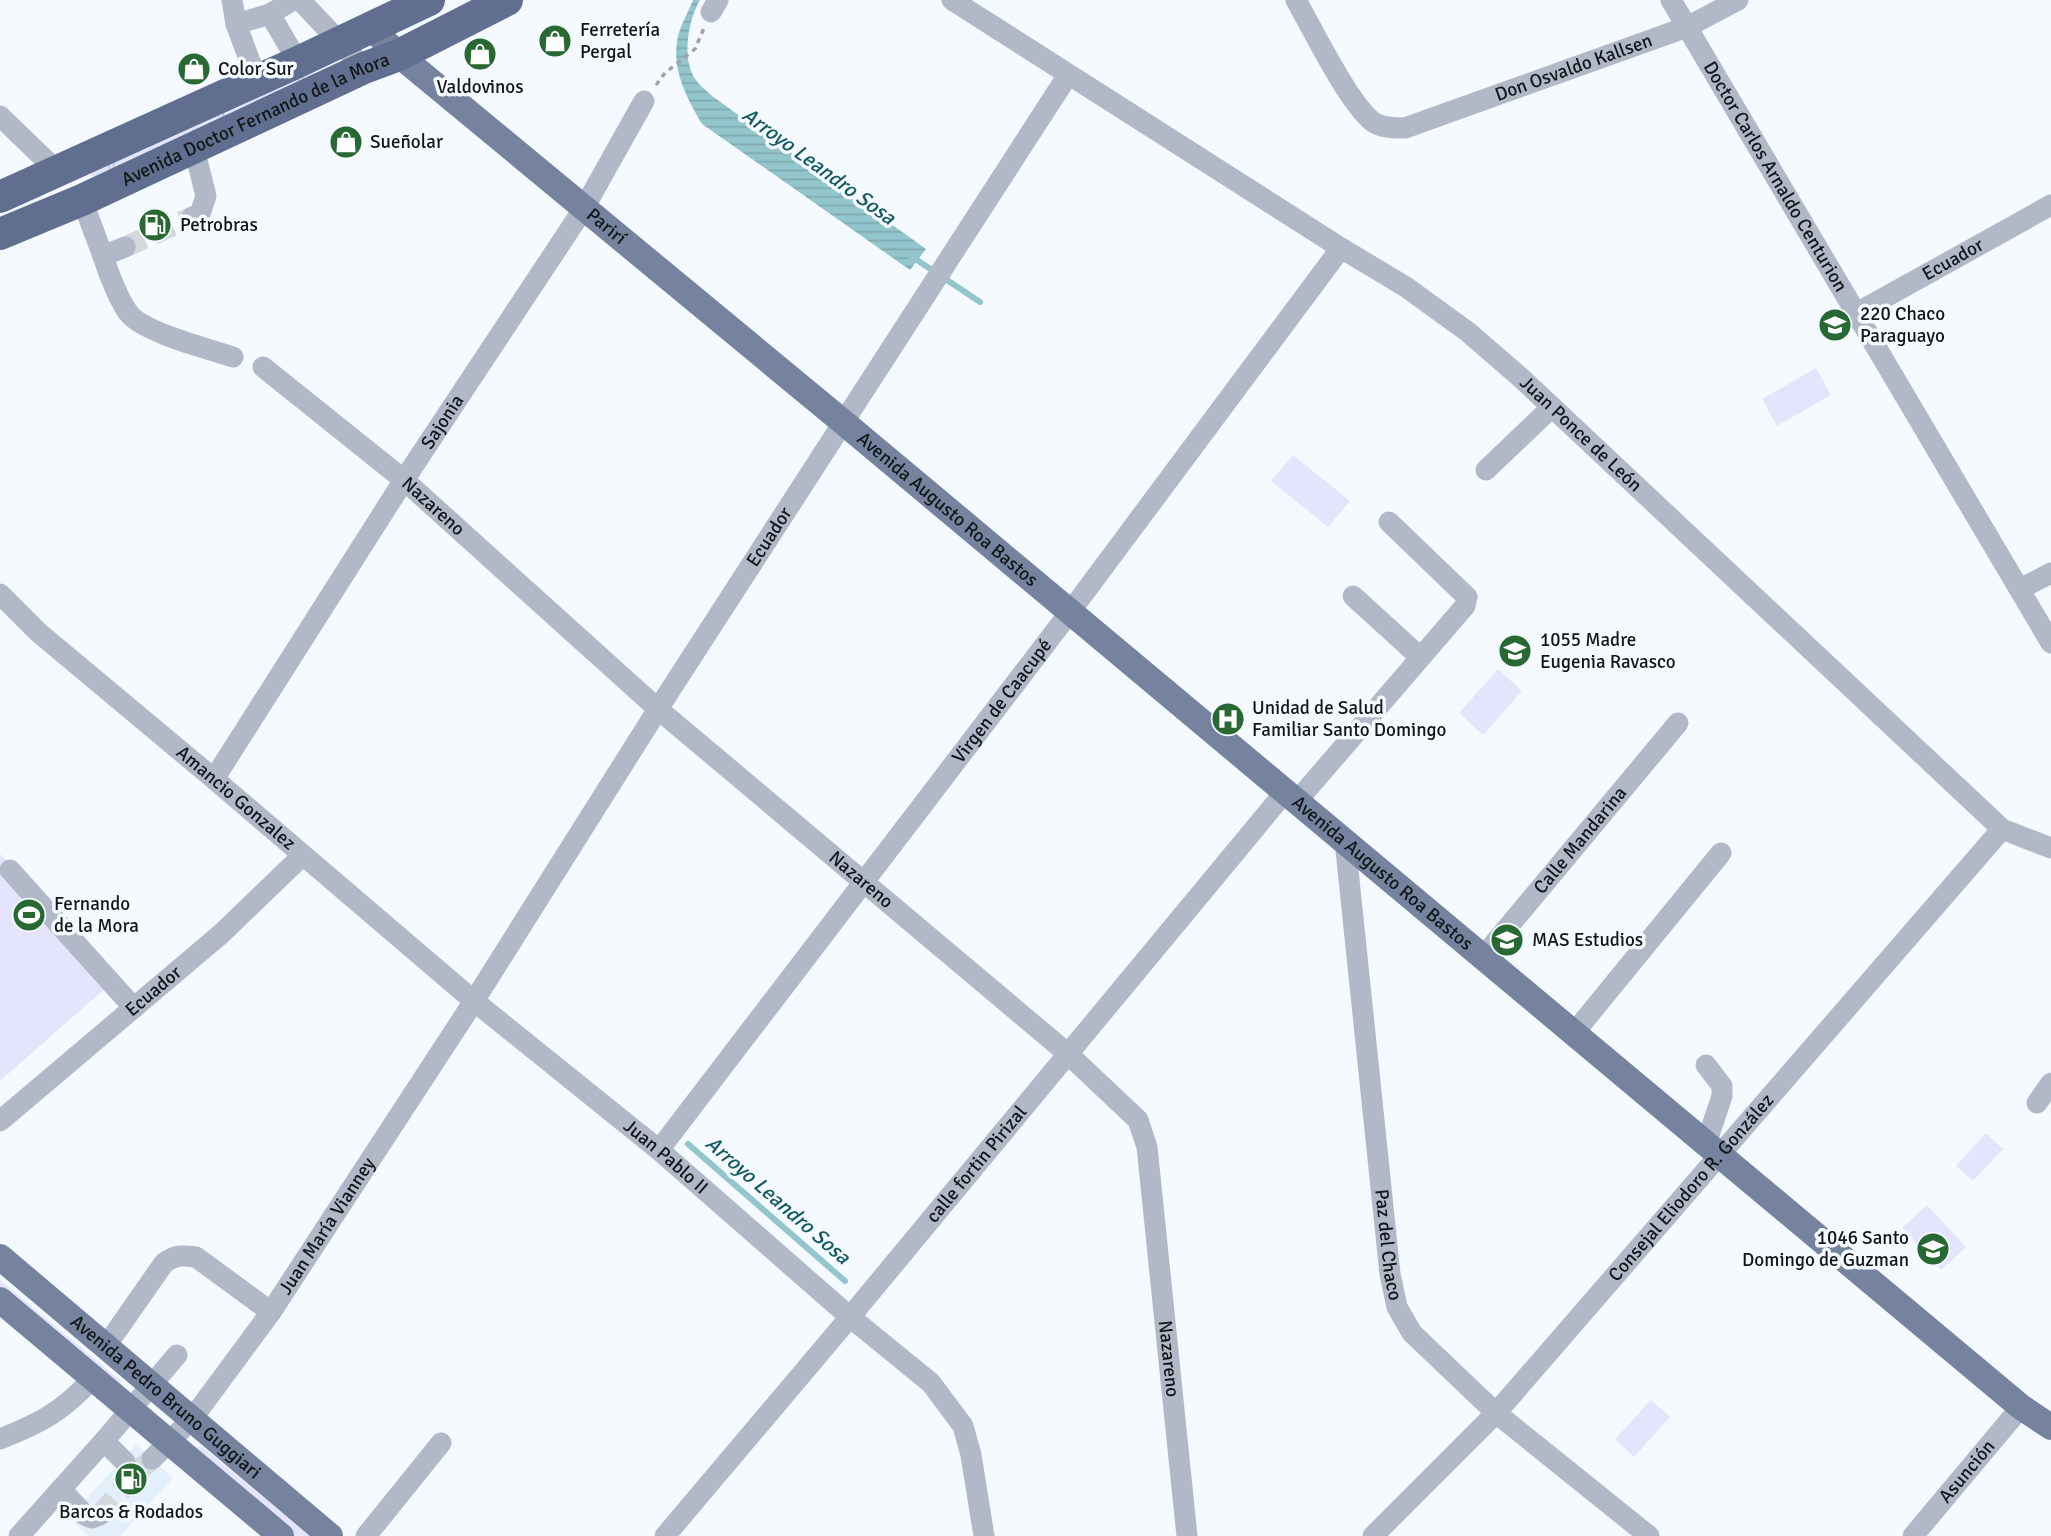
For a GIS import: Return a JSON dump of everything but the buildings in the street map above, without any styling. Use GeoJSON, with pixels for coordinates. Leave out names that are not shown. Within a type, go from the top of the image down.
{"type":"FeatureCollection","features":[{"type":"Feature","properties":{"kind":"highway","name":"Avenida Doctor Fernando de la Mora"},"geometry":{"type":"LineString","coordinates":[[0,197],[429,0]]}},
{"type":"Feature","properties":{"kind":"highway","name":"Avenida Doctor Fernando de la Mora"},"geometry":{"type":"LineString","coordinates":[[0,234],[82,200],[365,68],[399,55],[507,0]]}},
{"type":"Feature","properties":{"kind":"main road","name":"Parirí"},"geometry":{"type":"LineString","coordinates":[[371,27],[399,55],[844,422]]}},
{"type":"Feature","properties":{"kind":"main road","name":"Avenida Augusto Roa Bastos"},"geometry":{"type":"LineString","coordinates":[[844,422],[2021,1407],[2051,1427]]}},
{"type":"Feature","properties":{"kind":"main road","name":"Avenida Pedro Bruno Guggiari"},"geometry":{"type":"LineString","coordinates":[[0,1257],[330,1536]]}},
{"type":"Feature","properties":{"kind":"main road","name":"Avenida Pedro Bruno Guggiari"},"geometry":{"type":"LineString","coordinates":[[0,1300],[131,1410],[161,1451],[281,1536]]}},
{"type":"Feature","properties":{"kind":"street"},"geometry":{"type":"LineString","coordinates":[[232,0],[236,24],[257,80]]}},
{"type":"Feature","properties":{"kind":"street"},"geometry":{"type":"LineString","coordinates":[[236,24],[270,14],[293,0]]}},
{"type":"Feature","properties":{"kind":"street"},"geometry":{"type":"LineString","coordinates":[[300,0],[365,68]]}},
{"type":"Feature","properties":{"kind":"street","name":"Juan Ponce de León"},"geometry":{"type":"LineString","coordinates":[[951,0],[1406,287],[1468,332],[1552,407],[2001,829],[2051,848]]}},
{"type":"Feature","properties":{"kind":"street","name":"Don Osvaldo Kallsen"},"geometry":{"type":"LineString","coordinates":[[1296,0],[1352,97],[1374,122],[1390,128],[1405,128],[1687,27],[1738,0]]}},
{"type":"Feature","properties":{"kind":"street","name":"Doctor Carlos Arnaldo Centurion"},"geometry":{"type":"LineString","coordinates":[[1671,0],[2051,643]]}},
{"type":"Feature","properties":{"kind":"street"},"geometry":{"type":"LineString","coordinates":[[270,14],[298,62]]}},
{"type":"Feature","properties":{"kind":"street","name":"Ecuador"},"geometry":{"type":"LineString","coordinates":[[474,1001],[658,709],[1068,75]]}},
{"type":"Feature","properties":{"kind":"street","name":"Sajonia"},"geometry":{"type":"LineString","coordinates":[[214,779],[404,480],[584,208],[644,101]]}},
{"type":"Feature","properties":{"kind":"street"},"geometry":{"type":"LineString","coordinates":[[0,116],[57,172]]}},
{"type":"Feature","properties":{"kind":"street"},"geometry":{"type":"LineString","coordinates":[[192,217],[200,214],[206,196],[194,148]]}},
{"type":"Feature","properties":{"kind":"street"},"geometry":{"type":"LineString","coordinates":[[82,200],[113,283],[131,316],[175,338],[233,356]]}},
{"type":"Feature","properties":{"kind":"street","name":"Ecuador"},"geometry":{"type":"LineString","coordinates":[[1855,314],[2051,205]]}},
{"type":"Feature","properties":{"kind":"street"},"geometry":{"type":"LineString","coordinates":[[103,256],[125,247]]}},
{"type":"Feature","properties":{"kind":"street","name":"Virgen de Caacupé"},"geometry":{"type":"LineString","coordinates":[[659,1150],[1070,612],[1341,248]]}},
{"type":"Feature","properties":{"kind":"street","name":"Nazareno"},"geometry":{"type":"LineString","coordinates":[[263,368],[404,480],[658,709],[1067,1053],[1138,1120],[1147,1147],[1187,1536]]}},
{"type":"Feature","properties":{"kind":"street"},"geometry":{"type":"LineString","coordinates":[[1486,470],[1552,407]]}},
{"type":"Feature","properties":{"kind":"street","name":"calle fortin Pirizal"},"geometry":{"type":"LineString","coordinates":[[664,1536],[850,1317],[1067,1053],[1291,796],[1465,606],[1466,597],[1389,522]]}},
{"type":"Feature","properties":{"kind":"street"},"geometry":{"type":"LineString","coordinates":[[2020,589],[2051,573]]}},
{"type":"Feature","properties":{"kind":"street","name":"Amancio Gonzalez"},"geometry":{"type":"LineString","coordinates":[[0,594],[37,632],[474,1001]]}},
{"type":"Feature","properties":{"kind":"street"},"geometry":{"type":"LineString","coordinates":[[1353,596],[1420,657]]}},
{"type":"Feature","properties":{"kind":"street","name":"Calle Mandarina"},"geometry":{"type":"LineString","coordinates":[[1483,957],[1678,723]]}},
{"type":"Feature","properties":{"kind":"street","name":"Consejal Eliodoro R. González"},"geometry":{"type":"LineString","coordinates":[[1373,1536],[1496,1413],[1713,1149],[2001,829]]}},
{"type":"Feature","properties":{"kind":"street","name":"Paz del Chaco"},"geometry":{"type":"LineString","coordinates":[[1345,841],[1390,1274],[1397,1307],[1412,1333],[1496,1413],[1649,1536]]}},
{"type":"Feature","properties":{"kind":"street"},"geometry":{"type":"LineString","coordinates":[[1574,1033],[1721,853]]}},
{"type":"Feature","properties":{"kind":"street","name":"Ecuador"},"geometry":{"type":"LineString","coordinates":[[0,1121],[221,934],[302,856]]}},
{"type":"Feature","properties":{"kind":"street"},"geometry":{"type":"LineString","coordinates":[[10,870],[134,1008]]}},
{"type":"Feature","properties":{"kind":"street","name":"Juan Pablo II"},"geometry":{"type":"LineString","coordinates":[[474,1001],[659,1150],[850,1317],[931,1383],[963,1426],[971,1455],[984,1536]]}},
{"type":"Feature","properties":{"kind":"street","name":"Juan María Vianney"},"geometry":{"type":"LineString","coordinates":[[161,1451],[192,1419],[271,1311],[474,1001]]}},
{"type":"Feature","properties":{"kind":"street"},"geometry":{"type":"LineString","coordinates":[[1706,1065],[1722,1086],[1713,1149]]}},
{"type":"Feature","properties":{"kind":"street"},"geometry":{"type":"LineString","coordinates":[[2037,1102],[2051,1083]]}},
{"type":"Feature","properties":{"kind":"street"},"geometry":{"type":"LineString","coordinates":[[106,1346],[164,1263],[173,1257],[196,1257],[271,1311]]}},
{"type":"Feature","properties":{"kind":"street"},"geometry":{"type":"LineString","coordinates":[[19,1536],[177,1355]]}},
{"type":"Feature","properties":{"kind":"street"},"geometry":{"type":"LineString","coordinates":[[0,1439],[38,1424],[73,1401],[93,1378]]}},
{"type":"Feature","properties":{"kind":"street","name":"Asunción"},"geometry":{"type":"LineString","coordinates":[[1913,1536],[2021,1407]]}},
{"type":"Feature","properties":{"kind":"street"},"geometry":{"type":"LineString","coordinates":[[104,1441],[125,1462]]}},
{"type":"Feature","properties":{"kind":"street"},"geometry":{"type":"LineString","coordinates":[[366,1536],[441,1443]]}},
{"type":"Feature","properties":{"kind":"street"},"geometry":{"type":"LineString","coordinates":[[61,1489],[85,1515],[92,1518],[100,1515]]}},
{"type":"Feature","properties":{"kind":"path"},"geometry":{"type":"LineString","coordinates":[[665,73],[695,49]]}},
{"type":"Feature","properties":{"kind":"shaded area"},"geometry":{"type":"Polygon","coordinates":[[[693,0],[700,0],[692,18],[688,52],[691,72],[698,82],[712,96],[926,249],[910,270],[702,124],[681,82],[676,48],[681,27],[693,0]]]}},
{"type":"Feature","properties":{"kind":"shaded area"},"geometry":{"type":"Polygon","coordinates":[[[136,1444],[173,1478],[120,1536],[88,1536],[69,1518],[136,1444]]]}},
{"type":"Feature","properties":{"kind":"green space"},"geometry":{"type":"Polygon","coordinates":[[[313,72],[316,74],[95,177],[91,176],[92,171],[313,72]]]}},
{"type":"Feature","properties":{"kind":"green space"},"geometry":{"type":"Polygon","coordinates":[[[1816,368],[1831,395],[1777,426],[1762,399],[1816,368]]]}},
{"type":"Feature","properties":{"kind":"green space"},"geometry":{"type":"Polygon","coordinates":[[[1293,455],[1350,501],[1328,527],[1271,481],[1293,455]]]}},
{"type":"Feature","properties":{"kind":"green space"},"geometry":{"type":"Polygon","coordinates":[[[1498,669],[1522,691],[1483,735],[1459,713],[1498,669]]]}},
{"type":"Feature","properties":{"kind":"green space","name":"Fernando de la Mora"},"geometry":{"type":"Polygon","coordinates":[[[0,854],[118,977],[0,1081],[0,854]]]}},
{"type":"Feature","properties":{"kind":"green space"},"geometry":{"type":"Polygon","coordinates":[[[1986,1133],[2003,1149],[1973,1181],[1956,1166],[1986,1133]]]}},
{"type":"Feature","properties":{"kind":"green space"},"geometry":{"type":"Polygon","coordinates":[[[1927,1205],[1966,1247],[1941,1270],[1902,1228],[1927,1205]]]}},
{"type":"Feature","properties":{"kind":"green space"},"geometry":{"type":"Polygon","coordinates":[[[0,1280],[121,1381],[120,1385],[0,1294],[0,1280]]]}},
{"type":"Feature","properties":{"kind":"green space"},"geometry":{"type":"Polygon","coordinates":[[[1651,1400],[1670,1417],[1634,1457],[1615,1439],[1651,1400]]]}},
{"type":"Feature","properties":{"kind":"green space"},"geometry":{"type":"Polygon","coordinates":[[[201,1446],[310,1536],[287,1536],[193,1448],[201,1446]]]}},
{"type":"Feature","properties":{"kind":"waterway","name":"Arroyo Leandro Sosa"},"geometry":{"type":"LineString","coordinates":[[911,256],[980,302]]}},
{"type":"Feature","properties":{"kind":"waterway","name":"Arroyo Leandro Sosa"},"geometry":{"type":"LineString","coordinates":[[688,1144],[845,1281]]}},
{"type":"Feature","properties":{"kind":"tunnel"},"geometry":{"type":"LineString","coordinates":[[125,247],[192,217]]}},
{"type":"Feature","properties":{"kind":"tunnel"},"geometry":{"type":"LineString","coordinates":[[100,1515],[137,1472],[152,1459]]}},
{"type":"Feature","properties":{"kind":"place","name":"Ferretería Pergal"},"geometry":{"type":"Point","coordinates":[555,41]}},
{"type":"Feature","properties":{"kind":"place","name":"Valdovinos"},"geometry":{"type":"Point","coordinates":[480,54]}},
{"type":"Feature","properties":{"kind":"place","name":"Color Sur"},"geometry":{"type":"Point","coordinates":[194,69]}},
{"type":"Feature","properties":{"kind":"place","name":"Sueñolar"},"geometry":{"type":"Point","coordinates":[346,142]}},
{"type":"Feature","properties":{"kind":"place","name":"Petrobras"},"geometry":{"type":"Point","coordinates":[155,225]}},
{"type":"Feature","properties":{"kind":"place","name":"220 Chaco Paraguayo"},"geometry":{"type":"Point","coordinates":[1835,325]}},
{"type":"Feature","properties":{"kind":"place","name":"1055 Madre Eugenia Ravasco"},"geometry":{"type":"Point","coordinates":[1515,651]}},
{"type":"Feature","properties":{"kind":"place","name":"Unidad de Salud Familiar Santo Domingo"},"geometry":{"type":"Point","coordinates":[1228,719]}},
{"type":"Feature","properties":{"kind":"place","name":"Fernando de la Mora"},"geometry":{"type":"Point","coordinates":[29,915]}},
{"type":"Feature","properties":{"kind":"place","name":"MAS Estudios"},"geometry":{"type":"Point","coordinates":[1507,940]}},
{"type":"Feature","properties":{"kind":"place","name":"1046 Santo Domingo de Guzman"},"geometry":{"type":"Point","coordinates":[1933,1249]}},
{"type":"Feature","properties":{"kind":"place","name":"Barcos & Rodados"},"geometry":{"type":"Point","coordinates":[131,1479]}}]}
